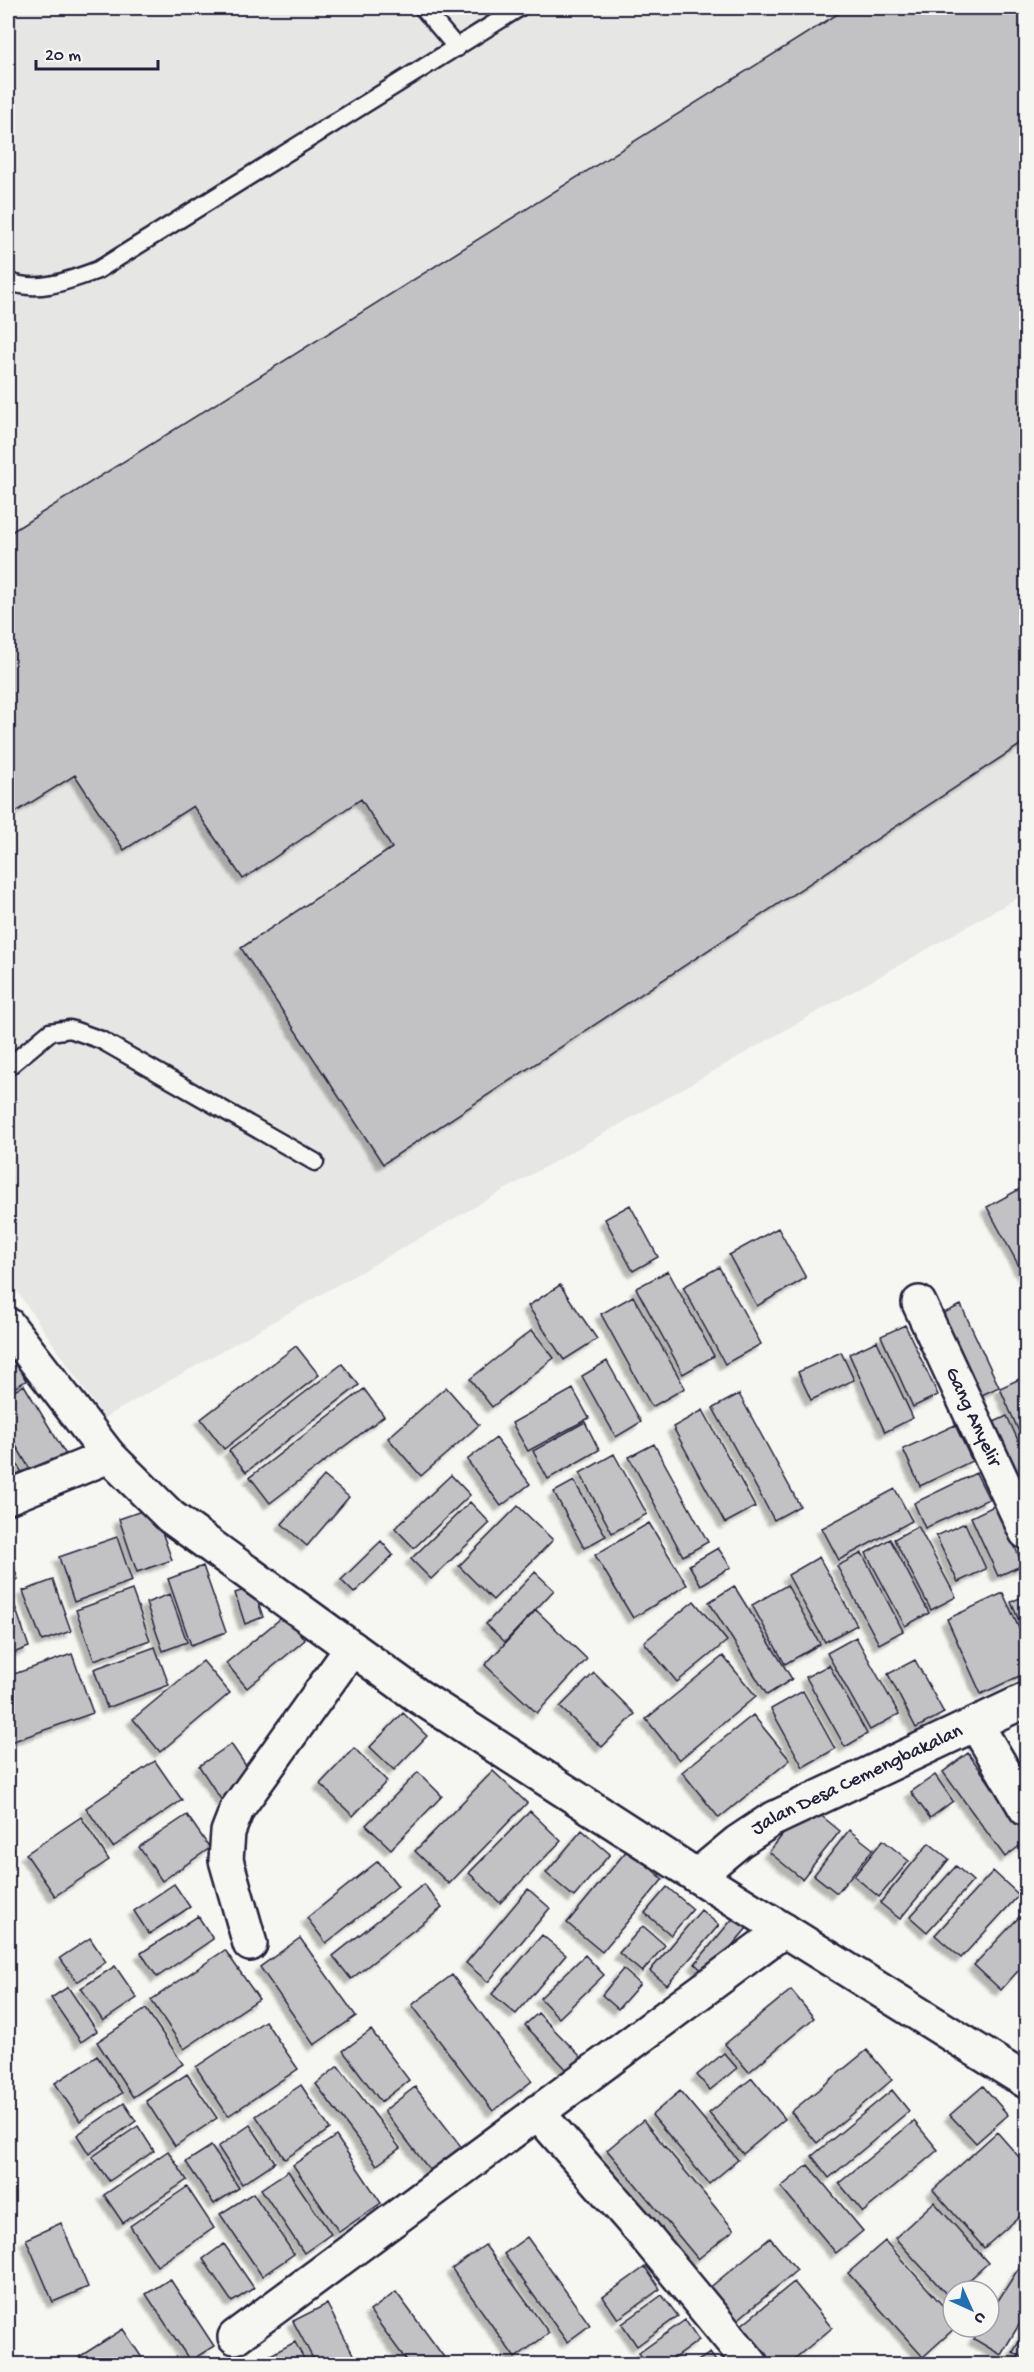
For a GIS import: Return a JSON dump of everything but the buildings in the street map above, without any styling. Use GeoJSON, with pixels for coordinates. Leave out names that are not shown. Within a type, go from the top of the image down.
{"type":"FeatureCollection","features":[{"type":"Feature","properties":{"kind":"street","name":"Gang Anyelir"},"geometry":{"type":"LineString","coordinates":[[920,1303],[1026,1532]]}},
{"type":"Feature","properties":{"kind":"street"},"geometry":{"type":"LineString","coordinates":[[8,1325],[109,1456],[171,1517],[418,1696],[697,1876],[1026,2081]]}},
{"type":"Feature","properties":{"kind":"street"},"geometry":{"type":"LineString","coordinates":[[8,1497],[109,1456]]}},
{"type":"Feature","properties":{"kind":"street"},"geometry":{"type":"LineString","coordinates":[[250,1944],[226,1860],[228,1832],[237,1809],[352,1648]]}},
{"type":"Feature","properties":{"kind":"street","name":"Jalan Desa Cemengbakalan"},"geometry":{"type":"LineString","coordinates":[[697,1876],[738,1842],[771,1820],[1026,1700]]}},
{"type":"Feature","properties":{"kind":"street"},"geometry":{"type":"LineString","coordinates":[[976,1724],[1026,1809]]}},
{"type":"Feature","properties":{"kind":"street"},"geometry":{"type":"LineString","coordinates":[[235,2337],[784,1930]]}},
{"type":"Feature","properties":{"kind":"street"},"geometry":{"type":"LineString","coordinates":[[537,2112],[642,2232],[752,2364]]}},
{"type":"Feature","properties":{"kind":"lane"},"geometry":{"type":"LineString","coordinates":[[423,8],[457,48]]}},
{"type":"Feature","properties":{"kind":"lane"},"geometry":{"type":"LineString","coordinates":[[8,281],[17,285],[58,285],[98,270],[519,8]]}},
{"type":"Feature","properties":{"kind":"lane"},"geometry":{"type":"LineString","coordinates":[[8,1067],[50,1032],[70,1029],[101,1040],[315,1162]]}},
{"type":"Feature","properties":{"kind":"shaded area"},"geometry":{"type":"Polygon","coordinates":[[[8,8],[1026,8],[1026,893],[104,1418],[8,1278],[8,8]]]}}]}
